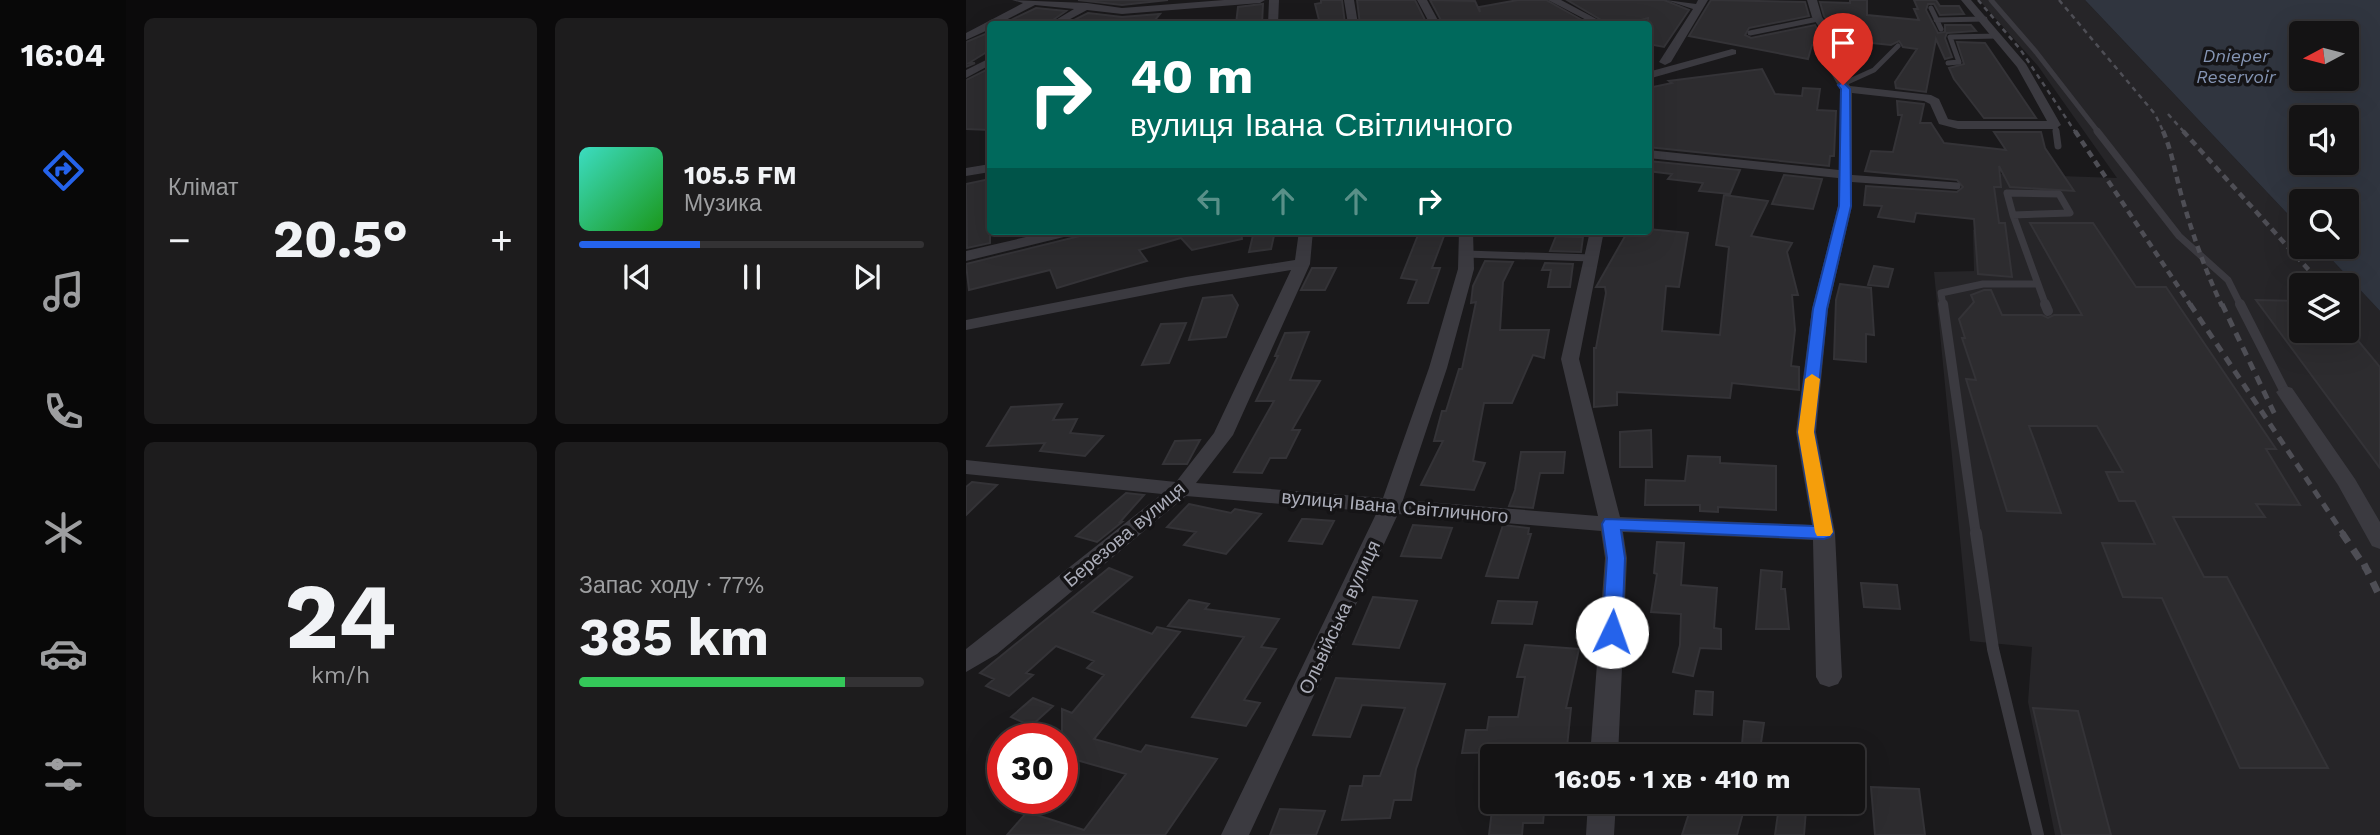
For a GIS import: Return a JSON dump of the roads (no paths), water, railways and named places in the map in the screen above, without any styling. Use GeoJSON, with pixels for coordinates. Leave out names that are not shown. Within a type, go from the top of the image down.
{"type":"FeatureCollection","features":[{"type":"Feature","properties":{"kind":"street"},"geometry":{"type":"LineString","coordinates":[[1017,0],[1122,11],[1260,0]]}},
{"type":"Feature","properties":{"kind":"street"},"geometry":{"type":"LineString","coordinates":[[1060,21],[1097,0]]}},
{"type":"Feature","properties":{"kind":"street"},"geometry":{"type":"LineString","coordinates":[[1273,21],[1274,0]]}},
{"type":"Feature","properties":{"kind":"street"},"geometry":{"type":"LineString","coordinates":[[1349,0],[1352,21]]}},
{"type":"Feature","properties":{"kind":"street"},"geometry":{"type":"LineString","coordinates":[[1422,0],[1433,21]]}},
{"type":"Feature","properties":{"kind":"street"},"geometry":{"type":"LineString","coordinates":[[1553,0],[1595,21]]}},
{"type":"Feature","properties":{"kind":"street"},"geometry":{"type":"LineString","coordinates":[[1652,73],[1665,63],[1700,4],[1671,0]]}},
{"type":"Feature","properties":{"kind":"street"},"geometry":{"type":"LineString","coordinates":[[1812,0],[1818,19],[1828,31],[1824,52],[1844,87],[1845,206],[1820,309],[1806,432],[1824,533],[1829,677]]}},
{"type":"Feature","properties":{"kind":"street"},"geometry":{"type":"LineString","coordinates":[[1844,87],[1927,97],[1935,102],[1943,121],[1958,125],[2054,125],[2022,66],[1985,19],[1966,0]]}},
{"type":"Feature","properties":{"kind":"street"},"geometry":{"type":"LineString","coordinates":[[997,21],[1034,2]]}},
{"type":"Feature","properties":{"kind":"street"},"geometry":{"type":"LineString","coordinates":[[966,37],[987,26]]}},
{"type":"Feature","properties":{"kind":"street"},"geometry":{"type":"LineString","coordinates":[[1665,63],[1732,52]]}},
{"type":"Feature","properties":{"kind":"street"},"geometry":{"type":"LineString","coordinates":[[966,75],[987,63]]}},
{"type":"Feature","properties":{"kind":"street"},"geometry":{"type":"LineString","coordinates":[[1652,154],[1845,177]]}},
{"type":"Feature","properties":{"kind":"street"},"geometry":{"type":"LineString","coordinates":[[966,172],[987,168]]}},
{"type":"Feature","properties":{"kind":"street"},"geometry":{"type":"LineString","coordinates":[[966,256],[1054,235]]}},
{"type":"Feature","properties":{"kind":"street","name":"Березова вулиця"},"geometry":{"type":"LineString","coordinates":[[966,662],[1181,489],[1223,435],[1302,264],[1306,235]]}},
{"type":"Feature","properties":{"kind":"street","name":"Ольвійська вулиця"},"geometry":{"type":"LineString","coordinates":[[1235,835],[1391,505],[1438,368],[1466,269],[1466,235]]}},
{"type":"Feature","properties":{"kind":"street"},"geometry":{"type":"LineString","coordinates":[[1596,235],[1570,359],[1611,524],[1616,558],[1605,744]]}},
{"type":"Feature","properties":{"kind":"street"},"geometry":{"type":"LineString","coordinates":[[966,325],[1186,282],[1302,264]]}},
{"type":"Feature","properties":{"kind":"street"},"geometry":{"type":"LineString","coordinates":[[2284,392],[2348,484],[2380,541]]}},
{"type":"Feature","properties":{"kind":"street","name":"вулиця Івана Світличного"},"geometry":{"type":"LineString","coordinates":[[966,467],[1181,489],[1611,524],[1824,533]]}},
{"type":"Feature","properties":{"kind":"street"},"geometry":{"type":"LineString","coordinates":[[1600,835],[1601,814]]}},
{"type":"Feature","properties":{"kind":"lane"},"geometry":{"type":"LineString","coordinates":[[1991,0],[2036,52],[2179,236],[2228,280],[2284,392]]}},
{"type":"Feature","properties":{"kind":"lane"},"geometry":{"type":"LineString","coordinates":[[1931,8],[1941,29]]}},
{"type":"Feature","properties":{"kind":"lane"},"geometry":{"type":"LineString","coordinates":[[1749,33],[1818,19]]}},
{"type":"Feature","properties":{"kind":"lane"},"geometry":{"type":"LineString","coordinates":[[1936,20],[1985,19]]}},
{"type":"Feature","properties":{"kind":"lane"},"geometry":{"type":"LineString","coordinates":[[1948,63],[1959,62],[1950,37],[1998,36]]}},
{"type":"Feature","properties":{"kind":"lane"},"geometry":{"type":"LineString","coordinates":[[1844,87],[1885,64],[1898,46]]}},
{"type":"Feature","properties":{"kind":"lane"},"geometry":{"type":"LineString","coordinates":[[2054,125],[2058,146]]}},
{"type":"Feature","properties":{"kind":"lane"},"geometry":{"type":"LineString","coordinates":[[1845,177],[1957,186]]}},
{"type":"Feature","properties":{"kind":"lane"},"geometry":{"type":"LineString","coordinates":[[2013,215],[2070,213],[2059,194],[2007,193],[2013,215],[2035,284],[2048,311]]}},
{"type":"Feature","properties":{"kind":"lane"},"geometry":{"type":"LineString","coordinates":[[1466,254],[1591,258]]}},
{"type":"Feature","properties":{"kind":"lane"},"geometry":{"type":"LineString","coordinates":[[2035,284],[1983,284],[1941,293],[1993,649],[2038,835]]}},
{"type":"Feature","properties":{"kind":"water","name":"Dnieper Reservoir"},"geometry":{"type":"Polygon","coordinates":[[[2085,0],[2380,0],[2380,311],[2359,289],[2359,273],[2344,273],[2331,259],[2359,259],[2359,189],[2289,189],[2289,215],[2085,0]]]}},
{"type":"Feature","properties":{"kind":"railway"},"geometry":{"type":"LineString","coordinates":[[1978,0],[2020,49],[2076,133]]}},
{"type":"Feature","properties":{"kind":"railway"},"geometry":{"type":"LineString","coordinates":[[2059,0],[2155,114],[2164,133]]}},
{"type":"Feature","properties":{"kind":"railway"},"geometry":{"type":"LineString","coordinates":[[2168,114],[2185,133]]}},
{"type":"Feature","properties":{"kind":"railway"},"geometry":{"type":"LineString","coordinates":[[2075,131],[2191,306]]}},
{"type":"Feature","properties":{"kind":"railway"},"geometry":{"type":"LineString","coordinates":[[2163,131],[2194,237],[2222,306]]}},
{"type":"Feature","properties":{"kind":"railway"},"geometry":{"type":"LineString","coordinates":[[2183,131],[2312,273]]}},
{"type":"Feature","properties":{"kind":"railway"},"geometry":{"type":"LineString","coordinates":[[2190,304],[2344,535]]}},
{"type":"Feature","properties":{"kind":"railway"},"geometry":{"type":"LineString","coordinates":[[2222,304],[2276,417]]}},
{"type":"Feature","properties":{"kind":"railway"},"geometry":{"type":"LineString","coordinates":[[2342,533],[2367,570]]}},
{"type":"Feature","properties":{"kind":"railway"},"geometry":{"type":"LineString","coordinates":[[2364,564],[2367,570]]}},
{"type":"Feature","properties":{"kind":"railway"},"geometry":{"type":"LineString","coordinates":[[2367,570],[2369,573]]}},
{"type":"Feature","properties":{"kind":"railway"},"geometry":{"type":"LineString","coordinates":[[2367,570],[2380,597]]}}]}
